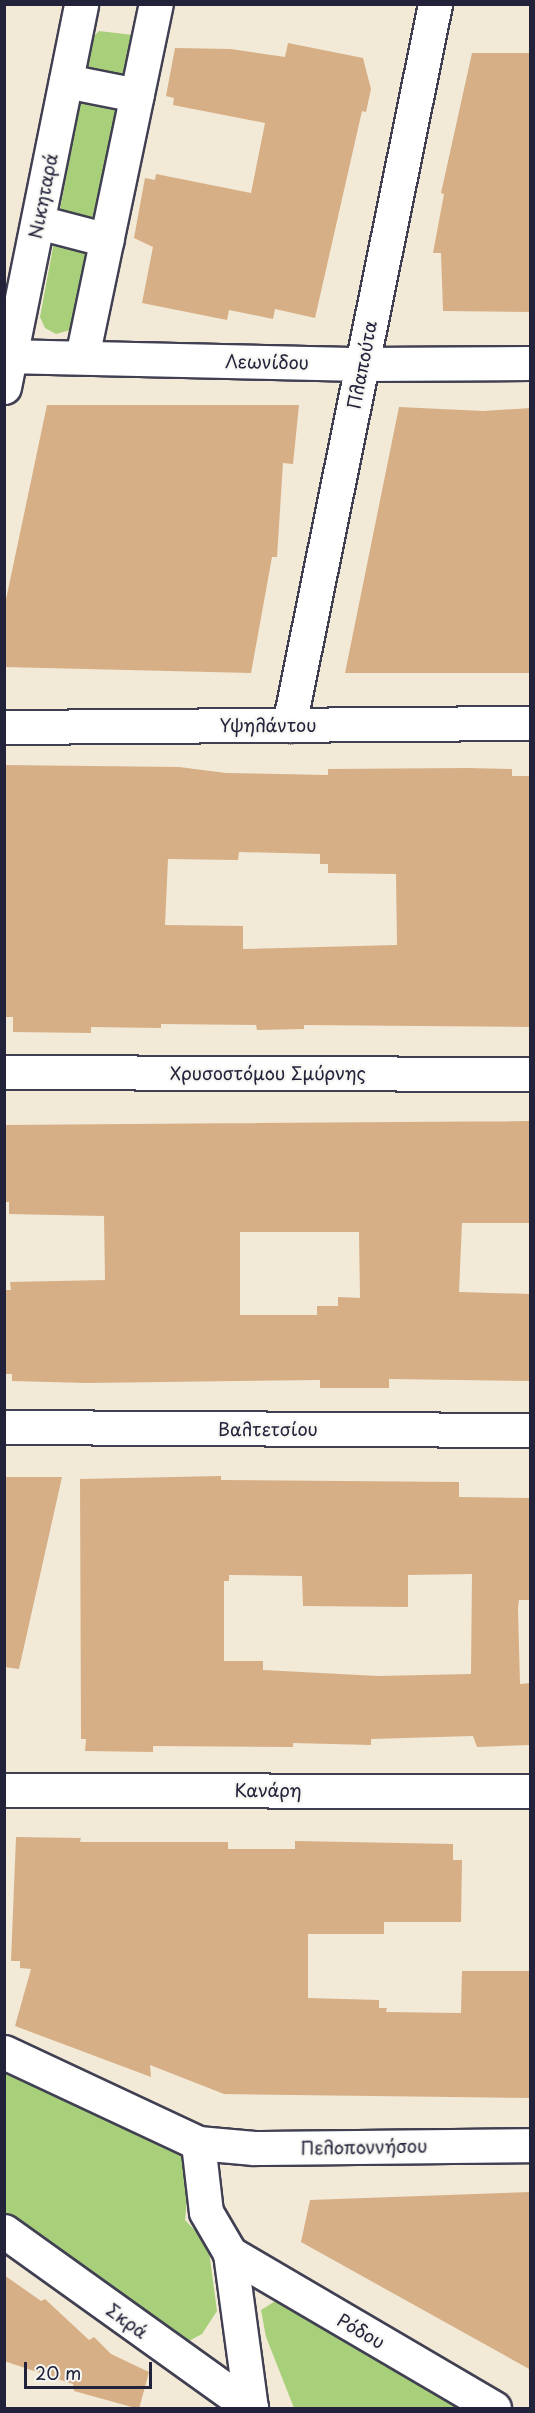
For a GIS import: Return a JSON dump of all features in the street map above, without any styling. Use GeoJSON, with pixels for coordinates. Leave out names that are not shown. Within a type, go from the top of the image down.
{"type":"FeatureCollection","features":[{"type":"Feature","properties":{"kind":"street","name":"Νικηταρά"},"geometry":{"type":"LineString","coordinates":[[7,366],[81,4]]}},
{"type":"Feature","properties":{"kind":"street"},"geometry":{"type":"LineString","coordinates":[[82,357],[156,4]]}},
{"type":"Feature","properties":{"kind":"street","name":"Πλαπούτα"},"geometry":{"type":"LineString","coordinates":[[290,725],[435,4]]}},
{"type":"Feature","properties":{"kind":"street"},"geometry":{"type":"LineString","coordinates":[[66,81],[137,95]]}},
{"type":"Feature","properties":{"kind":"street"},"geometry":{"type":"LineString","coordinates":[[38,222],[107,240]]}},
{"type":"Feature","properties":{"kind":"street","name":"Λεωνίδου"},"geometry":{"type":"LineString","coordinates":[[7,366],[82,357],[362,364],[531,363]]}},
{"type":"Feature","properties":{"kind":"street","name":"Υψηλάντου"},"geometry":{"type":"LineString","coordinates":[[4,727],[531,723]]}},
{"type":"Feature","properties":{"kind":"street","name":"Χρυσοστόμου Σμύρνης"},"geometry":{"type":"LineString","coordinates":[[4,1072],[531,1074]]}},
{"type":"Feature","properties":{"kind":"street","name":"Βαλτετσίου"},"geometry":{"type":"LineString","coordinates":[[4,1427],[531,1430]]}},
{"type":"Feature","properties":{"kind":"street","name":"Κανάρη"},"geometry":{"type":"LineString","coordinates":[[4,1790],[531,1791]]}},
{"type":"Feature","properties":{"kind":"street"},"geometry":{"type":"LineString","coordinates":[[4,2052],[198,2143],[206,2212],[230,2253],[251,2409]]}},
{"type":"Feature","properties":{"kind":"street","name":"Πελοποννήσου"},"geometry":{"type":"LineString","coordinates":[[198,2143],[255,2148],[531,2145]]}},
{"type":"Feature","properties":{"kind":"street","name":"Σκρά"},"geometry":{"type":"LineString","coordinates":[[4,2231],[251,2409]]}},
{"type":"Feature","properties":{"kind":"street","name":"Ρόδου"},"geometry":{"type":"LineString","coordinates":[[230,2253],[494,2409]]}},
{"type":"Feature","properties":{"kind":"green space"},"geometry":{"type":"Polygon","coordinates":[[[99,31],[133,35],[137,42],[74,329],[56,334],[45,328],[40,317],[92,38],[99,31]]]}},
{"type":"Feature","properties":{"kind":"green space"},"geometry":{"type":"Polygon","coordinates":[[[5,2072],[191,2155],[185,2220],[208,2244],[217,2311],[202,2334],[187,2342],[5,2212],[5,2072]]]}},
{"type":"Feature","properties":{"kind":"green space"},"geometry":{"type":"Polygon","coordinates":[[[277,2300],[467,2408],[294,2408],[266,2337],[261,2310],[277,2300]]]}},
{"type":"Feature","properties":{"kind":"building"},"geometry":{"type":"Polygon","coordinates":[[[288,43],[363,58],[371,89],[366,112],[362,111],[315,318],[275,309],[273,319],[229,310],[227,320],[142,303],[153,247],[134,238],[145,178],[155,180],[156,174],[251,193],[265,123],[173,105],[174,98],[166,96],[175,48],[231,49],[285,57],[288,43]]]}},
{"type":"Feature","properties":{"kind":"building"},"geometry":{"type":"Polygon","coordinates":[[[472,53],[531,53],[531,312],[443,311],[441,253],[433,253],[444,194],[441,193],[472,53]]]}},
{"type":"Feature","properties":{"kind":"building"},"geometry":{"type":"Polygon","coordinates":[[[47,405],[299,405],[293,464],[283,463],[277,557],[272,557],[251,673],[4,667],[4,609],[47,405]]]}},
{"type":"Feature","properties":{"kind":"building"},"geometry":{"type":"Polygon","coordinates":[[[399,407],[483,411],[531,408],[531,673],[345,673],[399,407]]]}},
{"type":"Feature","properties":{"kind":"building"},"geometry":{"type":"Polygon","coordinates":[[[4,765],[179,767],[226,773],[328,775],[328,769],[468,768],[512,769],[512,776],[531,776],[531,1027],[304,1025],[304,1029],[257,1030],[256,1025],[161,1024],[161,1028],[91,1027],[91,1033],[13,1032],[13,1017],[4,1017],[4,765]],[[239,852],[238,860],[168,859],[165,925],[243,926],[243,949],[397,945],[396,874],[328,873],[328,864],[320,864],[320,854],[239,852]]]}},
{"type":"Feature","properties":{"kind":"building"},"geometry":{"type":"Polygon","coordinates":[[[531,1121],[531,1223],[462,1223],[459,1292],[531,1294],[531,1381],[389,1379],[389,1388],[320,1388],[320,1380],[87,1383],[12,1381],[12,1374],[4,1374],[4,1290],[11,1290],[10,1282],[105,1280],[104,1216],[9,1214],[9,1202],[4,1202],[4,1125],[531,1121]],[[240,1232],[240,1315],[317,1315],[317,1306],[338,1306],[338,1297],[360,1298],[359,1232],[240,1232]]]}},
{"type":"Feature","properties":{"kind":"building"},"geometry":{"type":"Polygon","coordinates":[[[221,1476],[221,1480],[459,1482],[459,1497],[531,1498],[531,1600],[519,1600],[518,1608],[520,1684],[531,1683],[531,1745],[477,1747],[473,1736],[371,1739],[371,1745],[293,1743],[293,1747],[153,1746],[153,1752],[85,1751],[86,1739],[81,1739],[80,1479],[221,1476]],[[472,1574],[408,1575],[408,1607],[303,1606],[302,1576],[229,1575],[229,1581],[224,1581],[224,1661],[263,1661],[263,1670],[378,1676],[471,1674],[472,1574]]]}},
{"type":"Feature","properties":{"kind":"building"},"geometry":{"type":"Polygon","coordinates":[[[4,1477],[62,1477],[19,1669],[4,1667],[4,1477]]]}},
{"type":"Feature","properties":{"kind":"building"},"geometry":{"type":"Polygon","coordinates":[[[16,1837],[81,1838],[80,1842],[228,1842],[228,1849],[295,1849],[295,1841],[453,1844],[453,1860],[462,1860],[461,1922],[384,1922],[384,1934],[308,1934],[308,1998],[379,2000],[379,2008],[387,2008],[386,2012],[461,2013],[462,1971],[531,1971],[531,2098],[224,2094],[150,2065],[151,2077],[15,2026],[31,1969],[20,1968],[20,1961],[11,1961],[16,1837]]]}},
{"type":"Feature","properties":{"kind":"building"},"geometry":{"type":"Polygon","coordinates":[[[531,2192],[531,2370],[301,2242],[310,2200],[531,2192]]]}},
{"type":"Feature","properties":{"kind":"building"},"geometry":{"type":"Polygon","coordinates":[[[4,2275],[41,2301],[45,2299],[89,2340],[94,2337],[111,2354],[149,2372],[139,2409],[74,2391],[73,2384],[4,2361],[4,2275]]]}}]}
